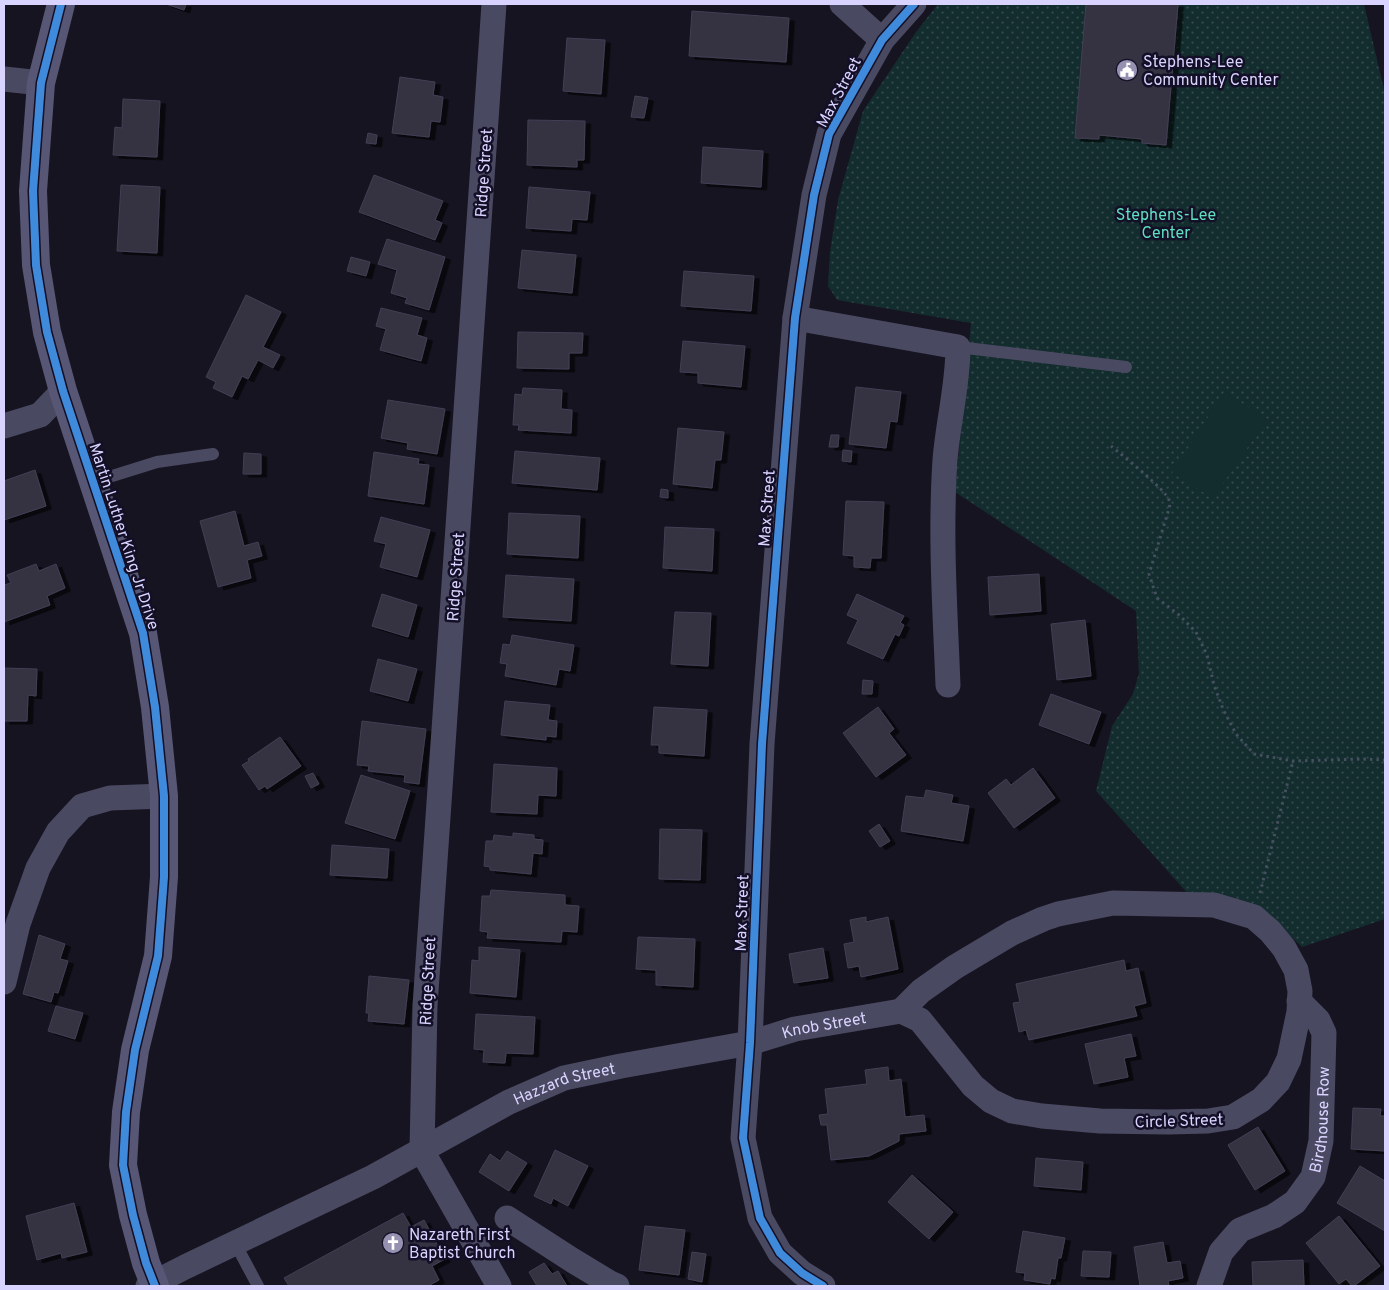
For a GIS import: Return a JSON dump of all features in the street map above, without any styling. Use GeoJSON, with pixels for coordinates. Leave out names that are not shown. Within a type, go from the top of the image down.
{"type":"FeatureCollection","features":[{"type":"Feature","properties":{"kind":"main road","name":"Martin Luther King Jr Drive"},"geometry":{"type":"LineString","coordinates":[[61,4],[41,84],[33,191],[36,265],[47,332],[63,391],[143,633],[155,707],[164,796],[164,877],[158,956],[135,1050],[126,1112],[123,1165],[133,1215],[152,1285]]}},
{"type":"Feature","properties":{"kind":"street","name":"Ridge Street"},"geometry":{"type":"LineString","coordinates":[[422,1151],[425,1006],[494,4]]}},
{"type":"Feature","properties":{"kind":"street"},"geometry":{"type":"LineString","coordinates":[[842,4],[882,40]]}},
{"type":"Feature","properties":{"kind":"street","name":"Max Street"},"geometry":{"type":"LineString","coordinates":[[750,1043],[762,744],[795,318],[814,195],[829,134],[882,40],[914,4]]}},
{"type":"Feature","properties":{"kind":"street"},"geometry":{"type":"LineString","coordinates":[[4,79],[41,84]]}},
{"type":"Feature","properties":{"kind":"street"},"geometry":{"type":"LineString","coordinates":[[795,318],[958,347],[958,367],[945,458],[942,524],[948,686]]}},
{"type":"Feature","properties":{"kind":"street"},"geometry":{"type":"LineString","coordinates":[[4,426],[40,415],[63,391]]}},
{"type":"Feature","properties":{"kind":"street"},"geometry":{"type":"LineString","coordinates":[[4,982],[18,924],[38,868],[58,832],[82,806],[110,798],[164,796]]}},
{"type":"Feature","properties":{"kind":"street","name":"Circle Street"},"geometry":{"type":"LineString","coordinates":[[1113,903],[1214,905],[1254,918],[1270,930],[1284,948],[1296,970],[1300,1001],[1289,1059],[1278,1082],[1261,1100],[1233,1117],[1208,1121],[1100,1121],[1042,1116],[1012,1111],[990,1101],[973,1086],[920,1020],[901,1011],[920,991],[955,967],[1012,933],[1043,919],[1113,903]]}},
{"type":"Feature","properties":{"kind":"street","name":"Birdhouse Row"},"geometry":{"type":"LineString","coordinates":[[1209,1286],[1221,1252],[1240,1230],[1274,1216],[1295,1202],[1313,1176],[1321,1141],[1324,1033],[1318,1020],[1300,1001]]}},
{"type":"Feature","properties":{"kind":"street","name":"Knob Street"},"geometry":{"type":"LineString","coordinates":[[750,1043],[795,1029],[901,1011]]}},
{"type":"Feature","properties":{"kind":"street"},"geometry":{"type":"LineString","coordinates":[[750,1043],[743,1138],[760,1218],[793,1280],[823,1286]]}},
{"type":"Feature","properties":{"kind":"street","name":"Hazzard Street"},"geometry":{"type":"LineString","coordinates":[[152,1285],[373,1177],[509,1102],[564,1078],[750,1043]]}},
{"type":"Feature","properties":{"kind":"street"},"geometry":{"type":"LineString","coordinates":[[422,1151],[499,1286]]}},
{"type":"Feature","properties":{"kind":"street"},"geometry":{"type":"LineString","coordinates":[[508,1218],[610,1284],[617,1286]]}},
{"type":"Feature","properties":{"kind":"lane"},"geometry":{"type":"LineString","coordinates":[[958,347],[1126,367]]}},
{"type":"Feature","properties":{"kind":"lane"},"geometry":{"type":"LineString","coordinates":[[93,482],[157,462],[213,454]]}},
{"type":"Feature","properties":{"kind":"lane"},"geometry":{"type":"LineString","coordinates":[[235,1243],[258,1286]]}},
{"type":"Feature","properties":{"kind":"path"},"geometry":{"type":"LineString","coordinates":[[1111,446],[1160,489],[1169,500],[1170,505],[1149,574],[1157,598],[1179,615],[1196,632],[1207,655],[1214,685],[1223,709],[1236,734],[1254,754],[1293,761],[1385,760]]}},
{"type":"Feature","properties":{"kind":"path"},"geometry":{"type":"LineString","coordinates":[[1254,918],[1293,761]]}},
{"type":"Feature","properties":{"kind":"green space","name":"Stephens-Lee Center"},"geometry":{"type":"Polygon","coordinates":[[[938,4],[1364,4],[1385,94],[1385,919],[1302,947],[1266,913],[1190,896],[1096,791],[1112,726],[1133,694],[1139,673],[1136,611],[955,492],[971,323],[837,300],[828,286],[830,252],[838,200],[863,111],[916,32],[938,4]]]}},
{"type":"Feature","properties":{"kind":"green space"},"geometry":{"type":"Polygon","coordinates":[[[1224,392],[1267,419],[1213,498],[1172,473],[1224,392]]]}},
{"type":"Feature","properties":{"kind":"building"},"geometry":{"type":"Polygon","coordinates":[[[166,4],[186,4],[184,10],[166,4]]]}},
{"type":"Feature","properties":{"kind":"building","name":"Stephens-Lee Community Center"},"geometry":{"type":"Polygon","coordinates":[[[1086,4],[1178,4],[1166,145],[1142,143],[1142,139],[1099,135],[1099,139],[1075,138],[1086,4]]]}},
{"type":"Feature","properties":{"kind":"building"},"geometry":{"type":"Polygon","coordinates":[[[692,11],[789,18],[786,62],[689,56],[692,11]]]}},
{"type":"Feature","properties":{"kind":"building"},"geometry":{"type":"Polygon","coordinates":[[[567,38],[605,40],[601,94],[563,91],[567,38]]]}},
{"type":"Feature","properties":{"kind":"building"},"geometry":{"type":"Polygon","coordinates":[[[400,77],[435,82],[433,95],[443,97],[440,122],[431,121],[429,137],[392,133],[400,77]]]}},
{"type":"Feature","properties":{"kind":"building"},"geometry":{"type":"Polygon","coordinates":[[[635,96],[648,98],[644,118],[631,117],[635,96]]]}},
{"type":"Feature","properties":{"kind":"building"},"geometry":{"type":"Polygon","coordinates":[[[123,99],[160,101],[157,157],[113,155],[115,127],[122,128],[123,99]]]}},
{"type":"Feature","properties":{"kind":"building"},"geometry":{"type":"Polygon","coordinates":[[[528,120],[585,121],[584,160],[577,160],[577,167],[527,165],[528,120]]]}},
{"type":"Feature","properties":{"kind":"building"},"geometry":{"type":"Polygon","coordinates":[[[368,133],[377,135],[376,144],[366,143],[368,133]]]}},
{"type":"Feature","properties":{"kind":"building"},"geometry":{"type":"Polygon","coordinates":[[[703,147],[763,151],[761,187],[701,183],[703,147]]]}},
{"type":"Feature","properties":{"kind":"building"},"geometry":{"type":"Polygon","coordinates":[[[374,175],[443,201],[435,220],[442,223],[435,240],[359,212],[374,175]]]}},
{"type":"Feature","properties":{"kind":"building"},"geometry":{"type":"Polygon","coordinates":[[[121,185],[160,187],[157,253],[117,251],[121,185]]]}},
{"type":"Feature","properties":{"kind":"building"},"geometry":{"type":"Polygon","coordinates":[[[529,187],[590,192],[587,220],[572,219],[571,231],[526,228],[529,187]]]}},
{"type":"Feature","properties":{"kind":"building"},"geometry":{"type":"Polygon","coordinates":[[[387,239],[445,257],[429,310],[405,303],[407,298],[391,293],[397,270],[378,264],[387,239]]]}},
{"type":"Feature","properties":{"kind":"building"},"geometry":{"type":"Polygon","coordinates":[[[522,250],[576,255],[572,293],[518,288],[522,250]]]}},
{"type":"Feature","properties":{"kind":"building"},"geometry":{"type":"Polygon","coordinates":[[[351,257],[370,262],[366,276],[347,271],[351,257]]]}},
{"type":"Feature","properties":{"kind":"building"},"geometry":{"type":"Polygon","coordinates":[[[684,271],[754,276],[751,311],[681,306],[684,271]]]}},
{"type":"Feature","properties":{"kind":"building"},"geometry":{"type":"Polygon","coordinates":[[[246,295],[281,312],[263,347],[280,355],[273,368],[258,360],[248,379],[242,376],[232,397],[213,388],[216,382],[206,377],[246,295]]]}},
{"type":"Feature","properties":{"kind":"building"},"geometry":{"type":"Polygon","coordinates":[[[381,308],[422,318],[417,335],[427,338],[421,361],[380,350],[386,329],[376,326],[381,308]]]}},
{"type":"Feature","properties":{"kind":"building"},"geometry":{"type":"Polygon","coordinates":[[[518,332],[583,333],[582,353],[569,353],[569,369],[517,368],[518,332]]]}},
{"type":"Feature","properties":{"kind":"building"},"geometry":{"type":"Polygon","coordinates":[[[683,341],[745,346],[741,387],[698,383],[698,373],[680,372],[683,341]]]}},
{"type":"Feature","properties":{"kind":"building"},"geometry":{"type":"Polygon","coordinates":[[[856,387],[901,392],[897,422],[890,421],[886,448],[849,444],[856,387]]]}},
{"type":"Feature","properties":{"kind":"building"},"geometry":{"type":"Polygon","coordinates":[[[523,388],[562,390],[561,409],[572,410],[571,433],[518,430],[519,425],[513,425],[515,394],[522,395],[523,388]]]}},
{"type":"Feature","properties":{"kind":"building"},"geometry":{"type":"Polygon","coordinates":[[[388,400],[445,409],[437,454],[407,449],[408,443],[381,438],[388,400]]]}},
{"type":"Feature","properties":{"kind":"building"},"geometry":{"type":"Polygon","coordinates":[[[678,428],[724,432],[721,460],[715,460],[712,488],[673,484],[678,428]]]}},
{"type":"Feature","properties":{"kind":"building"},"geometry":{"type":"Polygon","coordinates":[[[831,435],[839,435],[838,447],[829,447],[831,435]]]}},
{"type":"Feature","properties":{"kind":"building"},"geometry":{"type":"Polygon","coordinates":[[[843,450],[852,451],[851,462],[842,461],[843,450]]]}},
{"type":"Feature","properties":{"kind":"building"},"geometry":{"type":"Polygon","coordinates":[[[515,451],[600,458],[597,490],[512,483],[515,451]]]}},
{"type":"Feature","properties":{"kind":"building"},"geometry":{"type":"Polygon","coordinates":[[[374,452],[419,459],[418,464],[429,465],[424,504],[368,496],[374,452]]]}},
{"type":"Feature","properties":{"kind":"building"},"geometry":{"type":"Polygon","coordinates":[[[244,453],[261,454],[261,474],[243,474],[244,453]]]}},
{"type":"Feature","properties":{"kind":"building"},"geometry":{"type":"Polygon","coordinates":[[[35,470],[46,506],[4,520],[4,481],[35,470]]]}},
{"type":"Feature","properties":{"kind":"building"},"geometry":{"type":"Polygon","coordinates":[[[661,489],[668,490],[668,498],[660,497],[661,489]]]}},
{"type":"Feature","properties":{"kind":"building"},"geometry":{"type":"Polygon","coordinates":[[[846,501],[884,502],[881,558],[871,558],[870,568],[854,567],[854,556],[843,555],[846,501]]]}},
{"type":"Feature","properties":{"kind":"building"},"geometry":{"type":"Polygon","coordinates":[[[235,511],[244,546],[258,542],[262,556],[247,560],[251,578],[218,587],[200,521],[235,511]]]}},
{"type":"Feature","properties":{"kind":"building"},"geometry":{"type":"Polygon","coordinates":[[[509,513],[580,516],[578,558],[507,554],[509,513]]]}},
{"type":"Feature","properties":{"kind":"building"},"geometry":{"type":"Polygon","coordinates":[[[381,517],[430,530],[417,577],[380,567],[386,544],[374,541],[381,517]]]}},
{"type":"Feature","properties":{"kind":"building"},"geometry":{"type":"Polygon","coordinates":[[[665,527],[714,529],[712,571],[663,568],[665,527]]]}},
{"type":"Feature","properties":{"kind":"building"},"geometry":{"type":"Polygon","coordinates":[[[36,564],[39,571],[56,564],[65,588],[47,596],[50,605],[4,622],[4,585],[11,583],[7,575],[36,564]]]}},
{"type":"Feature","properties":{"kind":"building"},"geometry":{"type":"Polygon","coordinates":[[[1039,574],[1041,611],[990,615],[988,577],[1039,574]]]}},
{"type":"Feature","properties":{"kind":"building"},"geometry":{"type":"Polygon","coordinates":[[[506,575],[574,579],[571,621],[503,617],[506,575]]]}},
{"type":"Feature","properties":{"kind":"building"},"geometry":{"type":"Polygon","coordinates":[[[382,594],[417,605],[408,637],[372,626],[382,594]]]}},
{"type":"Feature","properties":{"kind":"building"},"geometry":{"type":"Polygon","coordinates":[[[857,594],[904,616],[900,623],[904,625],[899,636],[895,634],[883,659],[847,643],[858,620],[847,615],[857,594]]]}},
{"type":"Feature","properties":{"kind":"building"},"geometry":{"type":"Polygon","coordinates":[[[675,612],[711,613],[708,666],[671,664],[675,612]]]}},
{"type":"Feature","properties":{"kind":"building"},"geometry":{"type":"Polygon","coordinates":[[[1085,620],[1091,676],[1057,680],[1051,624],[1085,620]]]}},
{"type":"Feature","properties":{"kind":"building"},"geometry":{"type":"Polygon","coordinates":[[[512,635],[574,645],[570,671],[559,669],[556,685],[505,676],[507,664],[500,663],[503,644],[510,645],[512,635]]]}},
{"type":"Feature","properties":{"kind":"building"},"geometry":{"type":"Polygon","coordinates":[[[378,659],[417,669],[408,701],[370,691],[378,659]]]}},
{"type":"Feature","properties":{"kind":"building"},"geometry":{"type":"Polygon","coordinates":[[[4,668],[37,669],[36,696],[28,695],[27,721],[4,721],[4,668]]]}},
{"type":"Feature","properties":{"kind":"building"},"geometry":{"type":"Polygon","coordinates":[[[863,680],[873,681],[872,694],[862,694],[863,680]]]}},
{"type":"Feature","properties":{"kind":"building"},"geometry":{"type":"Polygon","coordinates":[[[1051,694],[1101,712],[1089,744],[1039,725],[1051,694]]]}},
{"type":"Feature","properties":{"kind":"building"},"geometry":{"type":"Polygon","coordinates":[[[505,701],[550,705],[548,720],[557,721],[556,737],[546,736],[546,740],[501,735],[505,701]]]}},
{"type":"Feature","properties":{"kind":"building"},"geometry":{"type":"Polygon","coordinates":[[[654,707],[707,710],[704,756],[659,753],[659,745],[651,745],[654,707]]]}},
{"type":"Feature","properties":{"kind":"building"},"geometry":{"type":"Polygon","coordinates":[[[878,707],[894,729],[889,733],[906,755],[876,777],[843,733],[878,707]]]}},
{"type":"Feature","properties":{"kind":"building"},"geometry":{"type":"Polygon","coordinates":[[[362,721],[426,729],[419,784],[404,782],[405,775],[368,771],[369,766],[357,765],[362,721]]]}},
{"type":"Feature","properties":{"kind":"building"},"geometry":{"type":"Polygon","coordinates":[[[280,737],[301,766],[267,789],[265,786],[259,790],[242,765],[280,737]]]}},
{"type":"Feature","properties":{"kind":"building"},"geometry":{"type":"Polygon","coordinates":[[[494,764],[557,768],[556,796],[538,795],[537,814],[491,812],[494,764]]]}},
{"type":"Feature","properties":{"kind":"building"},"geometry":{"type":"Polygon","coordinates":[[[1033,768],[1055,798],[1014,828],[988,793],[1006,779],[1011,785],[1033,768]]]}},
{"type":"Feature","properties":{"kind":"building"},"geometry":{"type":"Polygon","coordinates":[[[313,773],[319,784],[311,788],[305,776],[313,773]]]}},
{"type":"Feature","properties":{"kind":"building"},"geometry":{"type":"Polygon","coordinates":[[[361,775],[410,791],[395,839],[345,823],[361,775]]]}},
{"type":"Feature","properties":{"kind":"building"},"geometry":{"type":"Polygon","coordinates":[[[926,790],[953,795],[951,803],[969,806],[963,841],[901,831],[906,796],[924,798],[926,790]]]}},
{"type":"Feature","properties":{"kind":"building"},"geometry":{"type":"Polygon","coordinates":[[[879,824],[890,841],[880,847],[869,831],[879,824]]]}},
{"type":"Feature","properties":{"kind":"building"},"geometry":{"type":"Polygon","coordinates":[[[660,829],[702,830],[700,880],[659,879],[660,829]]]}},
{"type":"Feature","properties":{"kind":"building"},"geometry":{"type":"Polygon","coordinates":[[[513,833],[534,835],[534,839],[543,840],[542,854],[533,853],[531,874],[490,870],[490,867],[484,866],[486,841],[493,841],[494,835],[513,837],[513,833]]]}},
{"type":"Feature","properties":{"kind":"building"},"geometry":{"type":"Polygon","coordinates":[[[332,845],[389,849],[387,878],[330,875],[332,845]]]}},
{"type":"Feature","properties":{"kind":"building"},"geometry":{"type":"Polygon","coordinates":[[[491,890],[565,895],[565,905],[579,906],[577,932],[562,931],[561,942],[487,938],[488,932],[480,931],[482,896],[490,896],[491,890]]]}},
{"type":"Feature","properties":{"kind":"building"},"geometry":{"type":"Polygon","coordinates":[[[866,917],[866,922],[888,917],[898,969],[861,977],[859,966],[848,968],[844,944],[854,942],[850,920],[866,917]]]}},
{"type":"Feature","properties":{"kind":"building"},"geometry":{"type":"Polygon","coordinates":[[[39,935],[65,944],[60,959],[68,961],[58,993],[54,992],[51,1002],[23,994],[39,935]]]}},
{"type":"Feature","properties":{"kind":"building"},"geometry":{"type":"Polygon","coordinates":[[[638,937],[695,939],[693,987],[656,985],[656,970],[636,969],[638,937]]]}},
{"type":"Feature","properties":{"kind":"building"},"geometry":{"type":"Polygon","coordinates":[[[479,947],[520,950],[516,997],[470,993],[472,960],[479,961],[479,947]]]}},
{"type":"Feature","properties":{"kind":"building"},"geometry":{"type":"Polygon","coordinates":[[[823,948],[828,978],[794,983],[789,954],[823,948]]]}},
{"type":"Feature","properties":{"kind":"building"},"geometry":{"type":"Polygon","coordinates":[[[1124,960],[1126,971],[1138,968],[1146,1003],[1134,1006],[1137,1016],[1029,1040],[1026,1030],[1019,1032],[1013,1003],[1020,1002],[1016,984],[1124,960]]]}},
{"type":"Feature","properties":{"kind":"building"},"geometry":{"type":"Polygon","coordinates":[[[369,976],[409,980],[404,1024],[368,1021],[369,1013],[366,1013],[369,976]]]}},
{"type":"Feature","properties":{"kind":"building"},"geometry":{"type":"Polygon","coordinates":[[[56,1006],[83,1013],[75,1039],[48,1031],[56,1006]]]}},
{"type":"Feature","properties":{"kind":"building"},"geometry":{"type":"Polygon","coordinates":[[[476,1014],[535,1017],[533,1054],[506,1053],[505,1063],[483,1062],[484,1050],[474,1049],[476,1014]]]}},
{"type":"Feature","properties":{"kind":"building"},"geometry":{"type":"Polygon","coordinates":[[[1131,1034],[1136,1056],[1124,1058],[1128,1077],[1094,1084],[1085,1044],[1131,1034]]]}},
{"type":"Feature","properties":{"kind":"building"},"geometry":{"type":"Polygon","coordinates":[[[888,1067],[889,1081],[901,1079],[905,1117],[924,1115],[926,1131],[899,1134],[899,1141],[869,1156],[831,1160],[827,1125],[821,1125],[819,1115],[828,1114],[825,1089],[867,1084],[865,1070],[888,1067]]]}},
{"type":"Feature","properties":{"kind":"building"},"geometry":{"type":"Polygon","coordinates":[[[1353,1108],[1381,1109],[1380,1116],[1385,1116],[1385,1151],[1351,1149],[1353,1108]]]}},
{"type":"Feature","properties":{"kind":"building"},"geometry":{"type":"Polygon","coordinates":[[[1258,1127],[1285,1171],[1255,1190],[1228,1145],[1258,1127]]]}},
{"type":"Feature","properties":{"kind":"building"},"geometry":{"type":"Polygon","coordinates":[[[555,1150],[588,1166],[568,1206],[553,1198],[551,1204],[534,1196],[555,1150]]]}},
{"type":"Feature","properties":{"kind":"building"},"geometry":{"type":"Polygon","coordinates":[[[507,1151],[527,1163],[509,1191],[479,1172],[490,1154],[500,1161],[507,1151]]]}},
{"type":"Feature","properties":{"kind":"building"},"geometry":{"type":"Polygon","coordinates":[[[1036,1158],[1083,1162],[1081,1190],[1034,1186],[1036,1158]]]}},
{"type":"Feature","properties":{"kind":"building"},"geometry":{"type":"Polygon","coordinates":[[[1360,1166],[1385,1181],[1385,1231],[1337,1203],[1360,1166]]]}},
{"type":"Feature","properties":{"kind":"building"},"geometry":{"type":"Polygon","coordinates":[[[912,1175],[953,1212],[929,1239],[888,1202],[912,1175]]]}},
{"type":"Feature","properties":{"kind":"building"},"geometry":{"type":"Polygon","coordinates":[[[74,1203],[87,1252],[62,1258],[61,1253],[37,1260],[26,1216],[74,1203]]]}},
{"type":"Feature","properties":{"kind":"building","name":"Nazareth First Baptist Church"},"geometry":{"type":"Polygon","coordinates":[[[403,1213],[411,1227],[424,1220],[445,1259],[432,1266],[439,1280],[428,1286],[289,1286],[284,1278],[403,1213]]]}},
{"type":"Feature","properties":{"kind":"building"},"geometry":{"type":"Polygon","coordinates":[[[1339,1216],[1380,1266],[1354,1286],[1346,1279],[1339,1284],[1306,1243],[1339,1216]]]}},
{"type":"Feature","properties":{"kind":"building"},"geometry":{"type":"Polygon","coordinates":[[[645,1226],[685,1230],[679,1275],[639,1270],[645,1226]]]}},
{"type":"Feature","properties":{"kind":"building"},"geometry":{"type":"Polygon","coordinates":[[[1023,1231],[1065,1238],[1061,1258],[1058,1258],[1055,1279],[1051,1278],[1050,1284],[1024,1280],[1025,1273],[1016,1272],[1023,1231]]]}},
{"type":"Feature","properties":{"kind":"building"},"geometry":{"type":"Polygon","coordinates":[[[1163,1242],[1167,1263],[1180,1261],[1183,1278],[1168,1281],[1169,1286],[1140,1286],[1134,1247],[1163,1242]]]}},
{"type":"Feature","properties":{"kind":"building"},"geometry":{"type":"Polygon","coordinates":[[[1083,1251],[1111,1252],[1109,1277],[1081,1276],[1083,1251]]]}},
{"type":"Feature","properties":{"kind":"building"},"geometry":{"type":"Polygon","coordinates":[[[692,1252],[706,1254],[702,1282],[688,1279],[692,1252]]]}},
{"type":"Feature","properties":{"kind":"building"},"geometry":{"type":"Polygon","coordinates":[[[1303,1260],[1304,1286],[1253,1286],[1252,1262],[1303,1260]]]}},
{"type":"Feature","properties":{"kind":"building"},"geometry":{"type":"Polygon","coordinates":[[[544,1263],[552,1274],[558,1271],[567,1286],[537,1286],[529,1272],[544,1263]]]}},
{"type":"Feature","properties":{"kind":"cycle path"},"geometry":{"type":"LineString","coordinates":[[61,4],[41,83],[33,191],[36,265],[47,332],[63,391],[143,633],[155,707],[164,796],[164,877],[158,956],[135,1050],[126,1112],[123,1165],[133,1215],[146,1263],[155,1286]]}},
{"type":"Feature","properties":{"kind":"cycle path"},"geometry":{"type":"LineString","coordinates":[[823,1286],[802,1273],[780,1253],[760,1218],[743,1138],[750,1043],[762,744],[795,318],[814,195],[829,134],[882,40],[914,4]]}},
{"type":"Feature","properties":{"kind":"place","name":"Stephens-Lee Community Center"},"geometry":{"type":"Point","coordinates":[1127,70]}},
{"type":"Feature","properties":{"kind":"place","name":"Nazareth First Baptist Church"},"geometry":{"type":"Point","coordinates":[393,1243]}}]}
